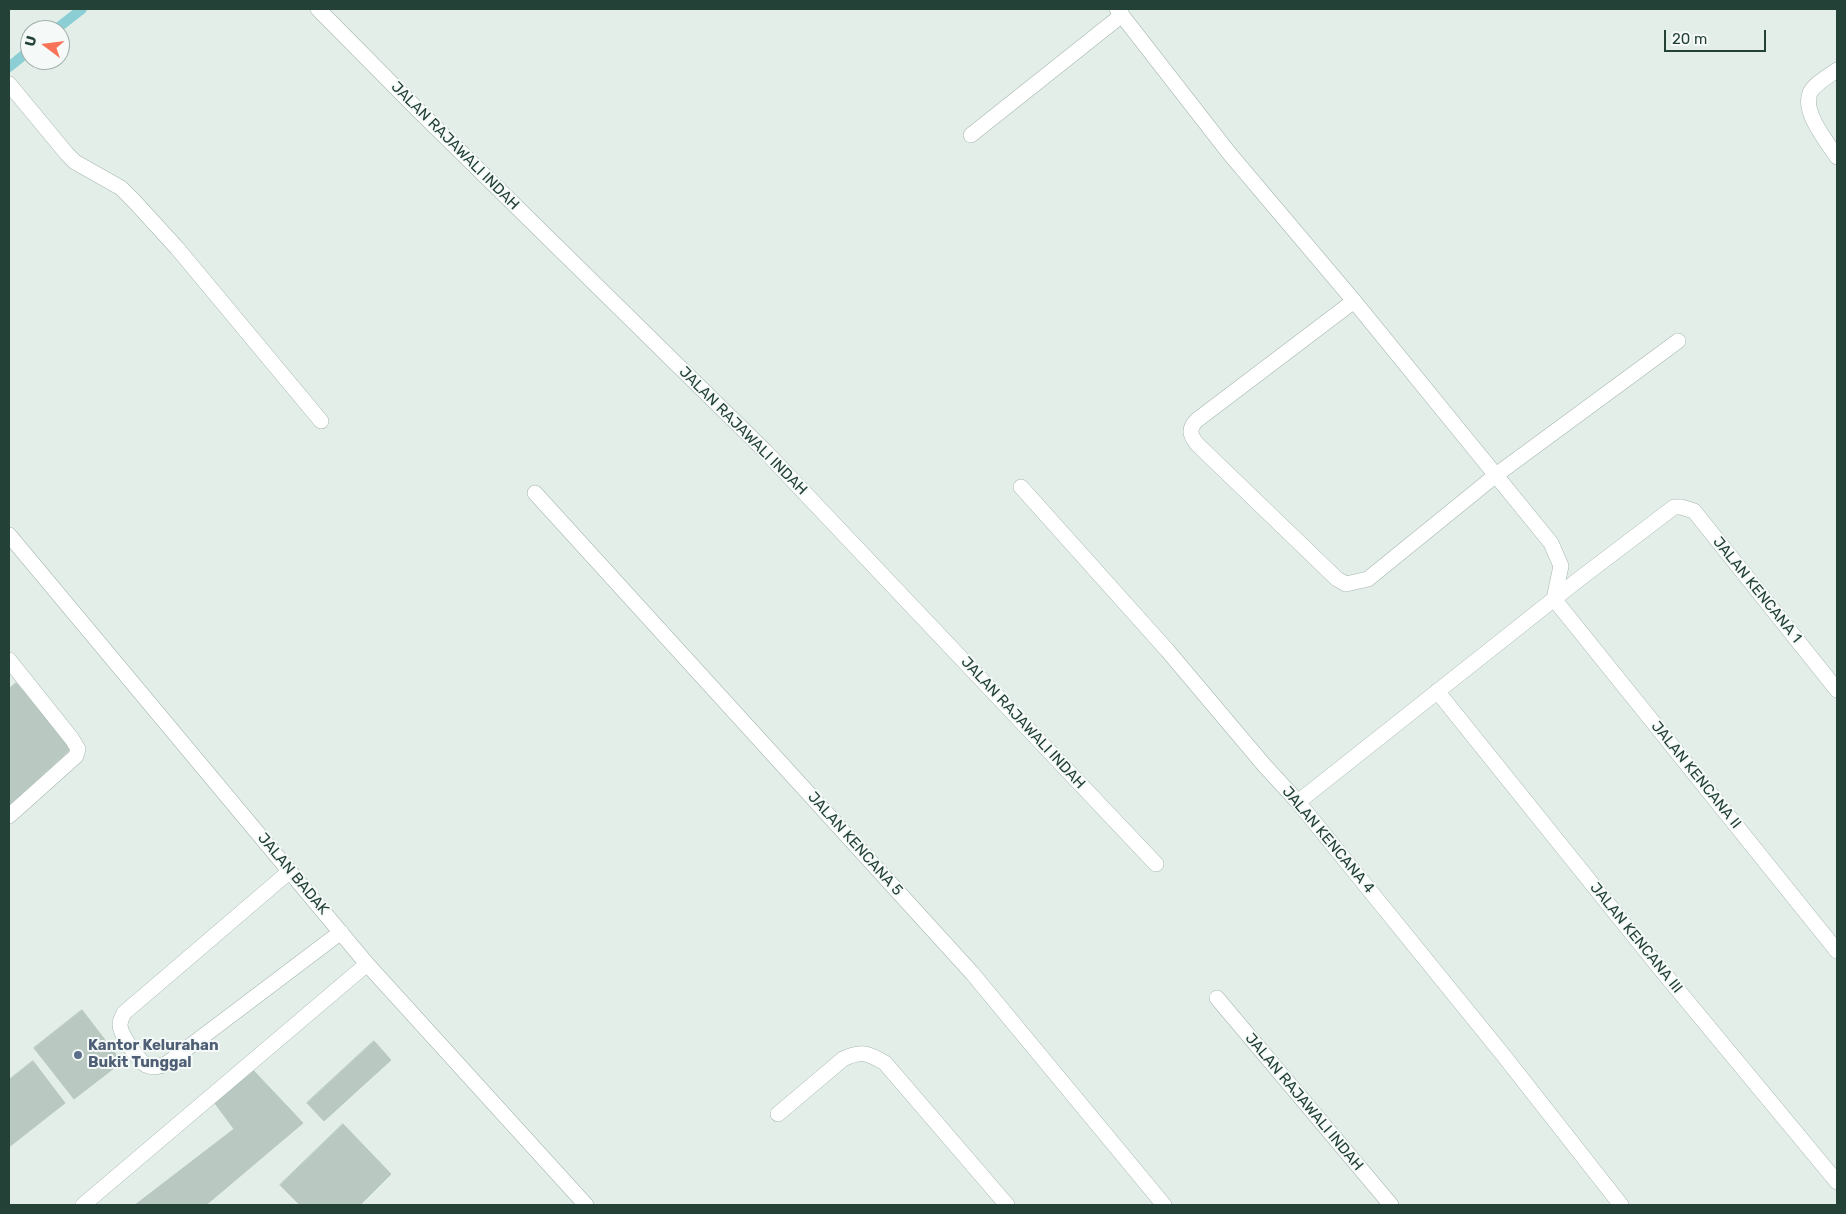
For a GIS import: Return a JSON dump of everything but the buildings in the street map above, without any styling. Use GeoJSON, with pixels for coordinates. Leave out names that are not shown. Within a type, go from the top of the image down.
{"type":"FeatureCollection","features":[{"type":"Feature","properties":{"kind":"street","name":"JALAN RAJAWALI INDAH"},"geometry":{"type":"LineString","coordinates":[[318,9],[418,110],[765,451],[1156,864]]}},
{"type":"Feature","properties":{"kind":"street"},"geometry":{"type":"LineString","coordinates":[[970,135],[1120,12],[1229,152],[1354,301],[1551,543],[1561,566],[1554,598],[1298,802]]}},
{"type":"Feature","properties":{"kind":"street"},"geometry":{"type":"LineString","coordinates":[[1837,70],[1810,94],[1809,107],[1810,114],[1837,156]]}},
{"type":"Feature","properties":{"kind":"street"},"geometry":{"type":"LineString","coordinates":[[9,84],[66,154],[76,162],[121,188],[140,208],[177,248],[321,421]]}},
{"type":"Feature","properties":{"kind":"street"},"geometry":{"type":"LineString","coordinates":[[1354,301],[1197,420],[1190,429],[1190,433],[1197,444],[1337,579],[1346,584],[1368,579],[1496,475],[1678,341]]}},
{"type":"Feature","properties":{"kind":"street","name":"JALAN KENCANA 4"},"geometry":{"type":"LineString","coordinates":[[1021,487],[1167,650],[1264,765],[1298,802],[1504,1056],[1621,1205]]}},
{"type":"Feature","properties":{"kind":"street","name":"JALAN KENCANA 5"},"geometry":{"type":"LineString","coordinates":[[535,493],[972,973],[1164,1205]]}},
{"type":"Feature","properties":{"kind":"street","name":"JALAN KENCANA 1"},"geometry":{"type":"LineString","coordinates":[[1554,598],[1674,507],[1682,507],[1694,511],[1837,690]]}},
{"type":"Feature","properties":{"kind":"street","name":"JALAN BADAK"},"geometry":{"type":"LineString","coordinates":[[9,535],[367,964],[586,1205]]}},
{"type":"Feature","properties":{"kind":"street","name":"JALAN KENCANA II"},"geometry":{"type":"LineString","coordinates":[[1554,598],[1837,952]]}},
{"type":"Feature","properties":{"kind":"street"},"geometry":{"type":"LineString","coordinates":[[9,660],[78,749],[76,756],[9,816]]}},
{"type":"Feature","properties":{"kind":"street","name":"JALAN KENCANA III"},"geometry":{"type":"LineString","coordinates":[[1437,692],[1658,966],[1837,1182]]}},
{"type":"Feature","properties":{"kind":"street"},"geometry":{"type":"LineString","coordinates":[[290,871],[124,1013],[120,1020],[122,1034],[139,1058],[147,1065],[152,1066],[159,1066],[169,1062],[341,932]]}},
{"type":"Feature","properties":{"kind":"street"},"geometry":{"type":"LineString","coordinates":[[83,1205],[367,964]]}},
{"type":"Feature","properties":{"kind":"street","name":"JALAN RAJAWALI INDAH"},"geometry":{"type":"LineString","coordinates":[[1217,998],[1391,1205]]}},
{"type":"Feature","properties":{"kind":"street"},"geometry":{"type":"LineString","coordinates":[[778,1114],[843,1059],[854,1054],[870,1055],[885,1063],[1008,1205]]}},
{"type":"Feature","properties":{"kind":"waterway"},"geometry":{"type":"LineString","coordinates":[[68,20],[82,9]]}},
{"type":"Feature","properties":{"kind":"waterway"},"geometry":{"type":"LineString","coordinates":[[9,67],[20,58]]}},
{"type":"Feature","properties":{"kind":"place","name":"Kantor Kelurahan Bukit Tunggal"},"geometry":{"type":"Point","coordinates":[78,1055]}}]}
